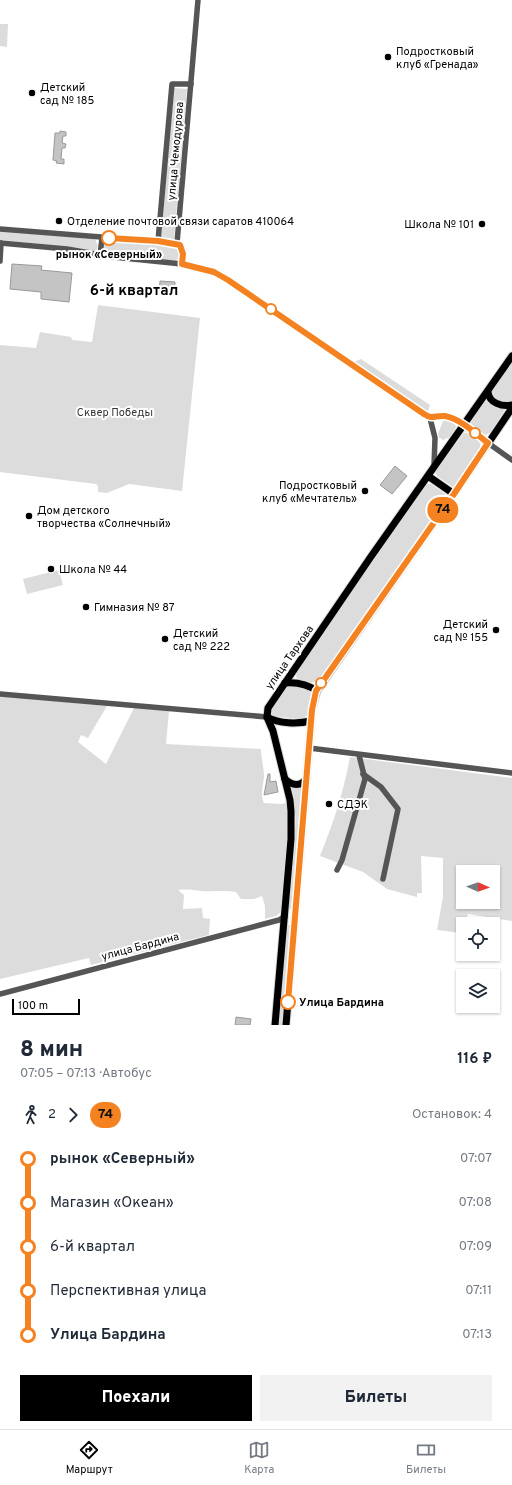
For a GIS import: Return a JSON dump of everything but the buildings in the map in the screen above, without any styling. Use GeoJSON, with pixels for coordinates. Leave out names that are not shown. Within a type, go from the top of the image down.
{"type":"FeatureCollection","features":[{"type":"Feature","properties":{"kind":"main road","name":"улица Тархова"},"geometry":{"type":"LineString","coordinates":[[267,717],[268,708],[284,683],[512,356]]}},
{"type":"Feature","properties":{"kind":"main road"},"geometry":{"type":"LineString","coordinates":[[286,1025],[311,721],[316,691],[454,494],[512,407],[493,402],[488,397],[488,392]]}},
{"type":"Feature","properties":{"kind":"main road"},"geometry":{"type":"LineString","coordinates":[[464,425],[488,443]]}},
{"type":"Feature","properties":{"kind":"main road"},"geometry":{"type":"LineString","coordinates":[[428,476],[454,494]]}},
{"type":"Feature","properties":{"kind":"main road"},"geometry":{"type":"LineString","coordinates":[[284,683],[295,683],[311,687],[316,691]]}},
{"type":"Feature","properties":{"kind":"main road"},"geometry":{"type":"LineString","coordinates":[[267,717],[274,721],[302,723],[311,721]]}},
{"type":"Feature","properties":{"kind":"main road"},"geometry":{"type":"LineString","coordinates":[[267,717],[273,731],[285,779],[291,811],[292,839],[275,1025]]}},
{"type":"Feature","properties":{"kind":"main road"},"geometry":{"type":"LineString","coordinates":[[285,779],[291,784],[297,785],[303,783],[307,778]]}},
{"type":"Feature","properties":{"kind":"main road"},"geometry":{"type":"LineString","coordinates":[[285,916],[295,916]]}},
{"type":"Feature","properties":{"kind":"street","name":"улица Чемодурова"},"geometry":{"type":"LineString","coordinates":[[182,264],[183,254],[181,247],[177,243],[198,0]]}},
{"type":"Feature","properties":{"kind":"street","name":"улица Чемодурова"},"geometry":{"type":"LineString","coordinates":[[158,241],[172,84],[191,84]]}},
{"type":"Feature","properties":{"kind":"street"},"geometry":{"type":"LineString","coordinates":[[0,229],[177,243]]}},
{"type":"Feature","properties":{"kind":"street"},"geometry":{"type":"LineString","coordinates":[[100,255],[102,238]]}},
{"type":"Feature","properties":{"kind":"street"},"geometry":{"type":"LineString","coordinates":[[0,261],[1,243],[67,249],[100,255],[182,264],[214,272],[228,280],[430,418],[435,438],[434,467]]}},
{"type":"Feature","properties":{"kind":"street"},"geometry":{"type":"LineString","coordinates":[[430,418],[445,416],[464,425]]}},
{"type":"Feature","properties":{"kind":"street"},"geometry":{"type":"LineString","coordinates":[[488,443],[512,460]]}},
{"type":"Feature","properties":{"kind":"street"},"geometry":{"type":"LineString","coordinates":[[0,694],[267,717]]}},
{"type":"Feature","properties":{"kind":"street"},"geometry":{"type":"LineString","coordinates":[[309,748],[512,773]]}},
{"type":"Feature","properties":{"kind":"street"},"geometry":{"type":"LineString","coordinates":[[337,870],[342,860],[365,779],[359,755]]}},
{"type":"Feature","properties":{"kind":"street"},"geometry":{"type":"LineString","coordinates":[[363,774],[381,787],[398,808],[383,879]]}},
{"type":"Feature","properties":{"kind":"street","name":"улица Бардина"},"geometry":{"type":"LineString","coordinates":[[0,994],[279,920],[285,916]]}},
{"type":"Feature","properties":{"kind":"green space"},"geometry":{"type":"Polygon","coordinates":[[[0,24],[8,24],[7,47],[0,46],[0,24]]]}},
{"type":"Feature","properties":{"kind":"green space"},"geometry":{"type":"Polygon","coordinates":[[[174,88],[187,89],[174,239],[161,237],[174,88]]]}},
{"type":"Feature","properties":{"kind":"green space"},"geometry":{"type":"Polygon","coordinates":[[[0,231],[95,239],[98,246],[96,251],[94,251],[0,240],[0,231]]]}},
{"type":"Feature","properties":{"kind":"green space"},"geometry":{"type":"Polygon","coordinates":[[[107,240],[176,245],[180,249],[180,257],[175,261],[108,254],[103,248],[104,242],[107,240]]]}},
{"type":"Feature","properties":{"kind":"green space","name":"Сквер Победы"},"geometry":{"type":"Polygon","coordinates":[[[98,305],[200,318],[182,491],[129,484],[107,493],[98,492],[98,486],[96,484],[0,472],[0,345],[36,348],[40,332],[71,337],[72,340],[92,342],[98,305]]]}},
{"type":"Feature","properties":{"kind":"green space"},"geometry":{"type":"Polygon","coordinates":[[[361,359],[430,405],[428,411],[354,362],[361,359]]]}},
{"type":"Feature","properties":{"kind":"green space"},"geometry":{"type":"Polygon","coordinates":[[[512,362],[512,401],[509,404],[495,401],[491,395],[492,391],[512,362]]]}},
{"type":"Feature","properties":{"kind":"green space"},"geometry":{"type":"Polygon","coordinates":[[[488,401],[506,408],[491,432],[483,436],[470,424],[483,402],[488,401]]]}},
{"type":"Feature","properties":{"kind":"green space"},"geometry":{"type":"Polygon","coordinates":[[[444,418],[452,421],[456,427],[450,437],[443,440],[438,434],[444,418]]]}},
{"type":"Feature","properties":{"kind":"green space"},"geometry":{"type":"Polygon","coordinates":[[[464,433],[479,441],[481,448],[455,487],[453,487],[437,476],[435,471],[464,433]]]}},
{"type":"Feature","properties":{"kind":"green space"},"geometry":{"type":"Polygon","coordinates":[[[425,484],[431,484],[445,494],[445,500],[320,679],[311,683],[298,679],[296,677],[297,672],[425,484]]]}},
{"type":"Feature","properties":{"kind":"green space"},"geometry":{"type":"Polygon","coordinates":[[[59,570],[63,585],[27,594],[23,579],[59,570]]]}},
{"type":"Feature","properties":{"kind":"green space"},"geometry":{"type":"Polygon","coordinates":[[[291,686],[307,688],[311,693],[311,704],[307,716],[297,719],[273,716],[270,709],[283,689],[291,686]]]}},
{"type":"Feature","properties":{"kind":"green space"},"geometry":{"type":"Polygon","coordinates":[[[0,696],[107,706],[88,738],[81,735],[78,742],[106,764],[134,708],[169,711],[166,744],[261,749],[264,773],[262,794],[264,803],[286,803],[289,815],[281,912],[276,916],[265,919],[265,906],[262,896],[254,899],[241,899],[236,892],[178,890],[184,895],[183,909],[202,908],[203,918],[210,919],[209,935],[91,965],[89,958],[0,979],[0,696]]]}},
{"type":"Feature","properties":{"kind":"green space"},"geometry":{"type":"Polygon","coordinates":[[[350,757],[512,778],[512,921],[500,919],[500,917],[487,917],[468,914],[467,917],[456,917],[456,932],[437,930],[443,897],[443,858],[421,856],[422,893],[417,893],[417,897],[387,889],[363,872],[320,856],[338,807],[350,757]]]}},
{"type":"Feature","properties":{"kind":"green space"},"geometry":{"type":"Polygon","coordinates":[[[293,787],[303,787],[291,910],[289,907],[296,820],[292,789],[293,787]]]}},
{"type":"Feature","properties":{"kind":"green space"},"geometry":{"type":"Polygon","coordinates":[[[287,925],[292,925],[283,1025],[279,1025],[287,925]]]}},
{"type":"Feature","properties":{"kind":"bus line","name":"74"},"geometry":{"type":"LineString","coordinates":[[109,238],[177,243],[180,245],[183,254],[182,264],[203,268],[228,280],[430,418],[445,416],[464,425],[488,443],[316,691],[312,710],[288,1002]]}},
{"type":"Feature","properties":{"kind":"place","name":"Подростковый клуб «Гренада»"},"geometry":{"type":"Point","coordinates":[388,57]}},
{"type":"Feature","properties":{"kind":"place","name":"Детский сад № 185"},"geometry":{"type":"Point","coordinates":[32,93]}},
{"type":"Feature","properties":{"kind":"place","name":"Отделение почтовой связи саратов 410064"},"geometry":{"type":"Point","coordinates":[59,221]}},
{"type":"Feature","properties":{"kind":"place","name":"Школа № 101"},"geometry":{"type":"Point","coordinates":[482,224]}},
{"type":"Feature","properties":{"kind":"place","name":"рынок «Северный»"},"geometry":{"type":"Point","coordinates":[109,238]}},
{"type":"Feature","properties":{"kind":"place","name":"Подростковый клуб «Мечтатель»"},"geometry":{"type":"Point","coordinates":[365,491]}},
{"type":"Feature","properties":{"kind":"place","name":"Дом детского творчества «Солнечный»"},"geometry":{"type":"Point","coordinates":[29,516]}},
{"type":"Feature","properties":{"kind":"place","name":"Школа № 44"},"geometry":{"type":"Point","coordinates":[51,569]}},
{"type":"Feature","properties":{"kind":"place","name":"Гимназия № 87"},"geometry":{"type":"Point","coordinates":[86,607]}},
{"type":"Feature","properties":{"kind":"place","name":"Детский сад № 155"},"geometry":{"type":"Point","coordinates":[496,630]}},
{"type":"Feature","properties":{"kind":"place","name":"Детский сад № 222"},"geometry":{"type":"Point","coordinates":[165,639]}},
{"type":"Feature","properties":{"kind":"place","name":"СДЭК"},"geometry":{"type":"Point","coordinates":[329,804]}},
{"type":"Feature","properties":{"kind":"place","name":"Улица Бардина"},"geometry":{"type":"Point","coordinates":[288,1002]}},
{"type":"Feature","properties":{"kind":"district","name":"6-й квартал"},"geometry":{"type":"Point","coordinates":[134,290]}}]}
